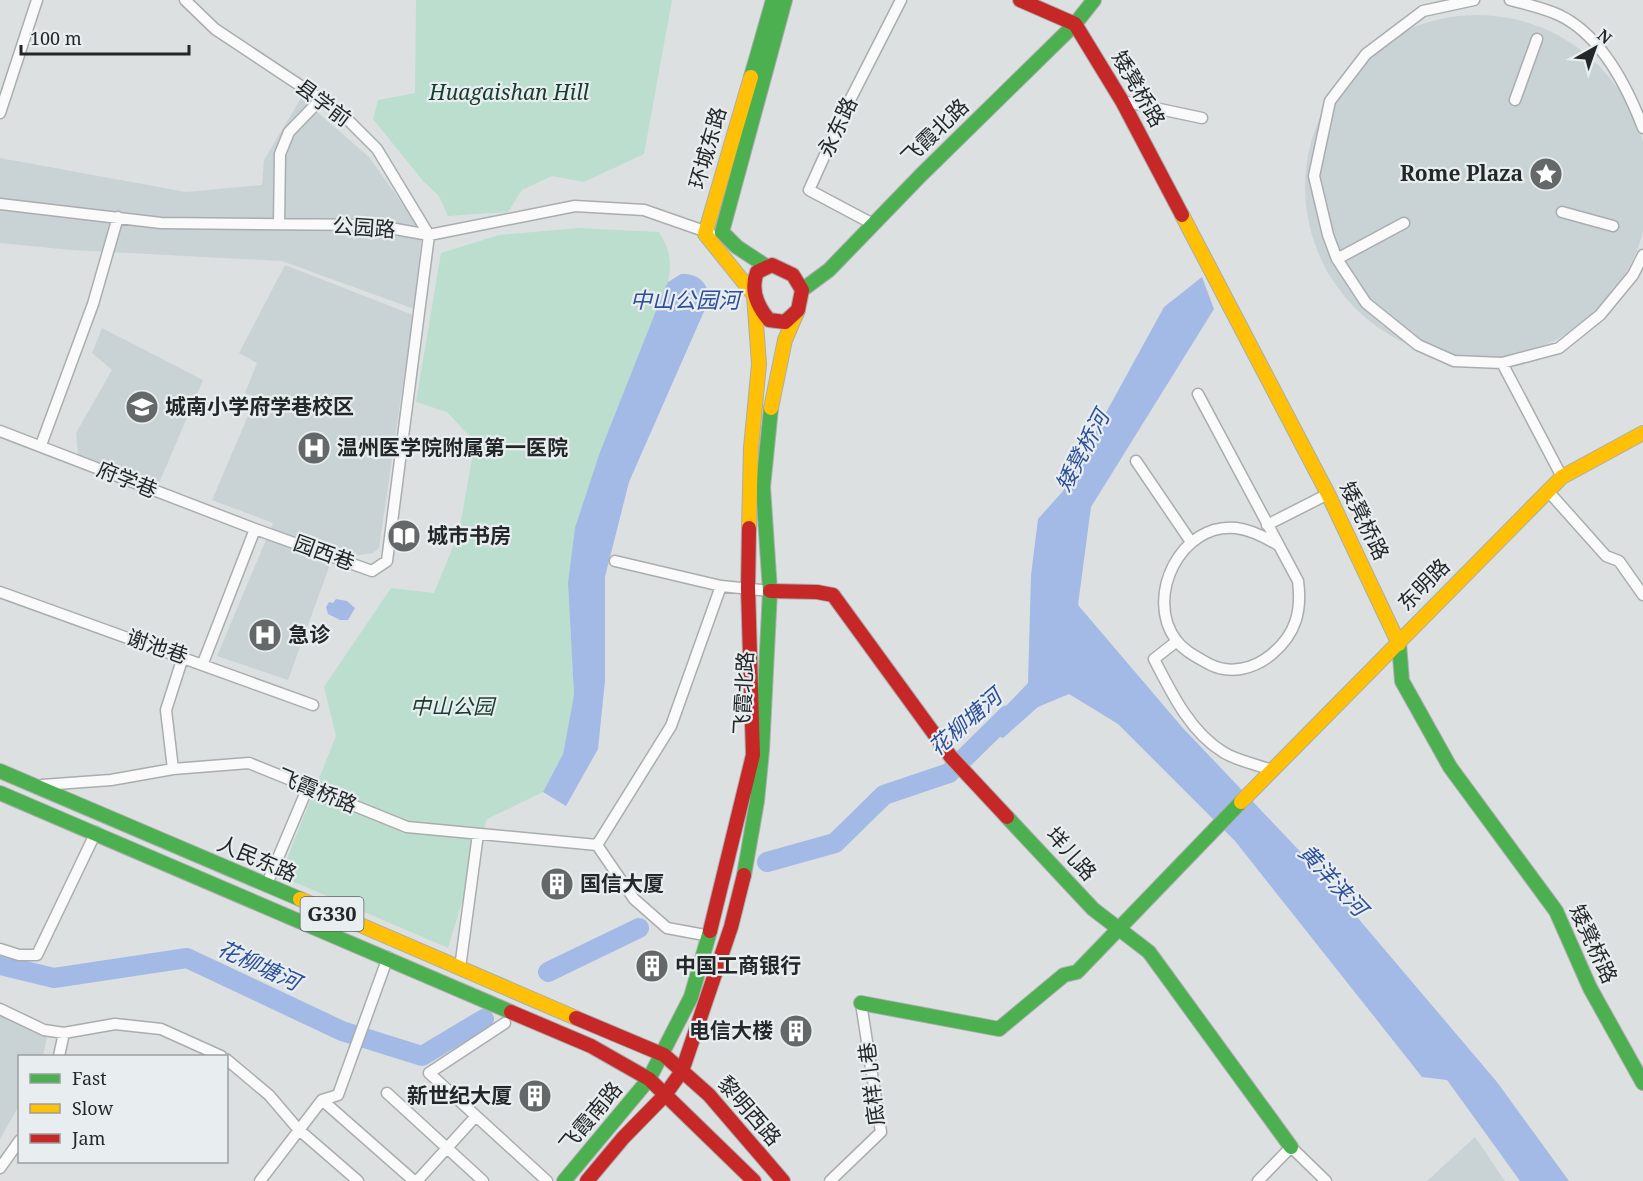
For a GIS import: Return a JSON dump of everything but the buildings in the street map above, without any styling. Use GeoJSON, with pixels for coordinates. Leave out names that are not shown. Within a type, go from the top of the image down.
{"type":"FeatureCollection","features":[{"type":"Feature","properties":{"kind":"main road","name":"环城东路"},"geometry":{"type":"LineString","coordinates":[[705,234],[773,0]]}},
{"type":"Feature","properties":{"kind":"main road","name":"环城东路"},"geometry":{"type":"LineString","coordinates":[[722,232],[785,0]]}},
{"type":"Feature","properties":{"kind":"main road"},"geometry":{"type":"LineString","coordinates":[[1020,0],[1075,24]]}},
{"type":"Feature","properties":{"kind":"main road","name":"飞霞北路"},"geometry":{"type":"LineString","coordinates":[[665,1095],[682,1071],[731,927],[746,867],[757,801],[762,750],[770,591],[763,486],[769,420],[785,340],[798,310],[802,290],[829,270],[1075,24],[1094,0]]}},
{"type":"Feature","properties":{"kind":"main road","name":"矮凳桥路"},"geometry":{"type":"LineString","coordinates":[[1075,24],[1122,101],[1328,494],[1399,640],[1402,681],[1449,767],[1556,911],[1590,988],[1643,1083]]}},
{"type":"Feature","properties":{"kind":"main road"},"geometry":{"type":"LineString","coordinates":[[722,232],[737,247],[766,266],[786,269],[799,282],[802,290]]}},
{"type":"Feature","properties":{"kind":"main road"},"geometry":{"type":"LineString","coordinates":[[705,234],[754,295],[762,311],[774,322],[790,320],[798,310]]}},
{"type":"Feature","properties":{"kind":"main road","name":"飞霞北路"},"geometry":{"type":"LineString","coordinates":[[664,1055],[691,997],[710,936],[753,755],[748,588],[751,448],[759,364],[754,277],[766,266]]}},
{"type":"Feature","properties":{"kind":"main road","name":"东明路"},"geometry":{"type":"LineString","coordinates":[[861,1003],[999,1029],[1064,975],[1077,972],[1271,770],[1562,477],[1643,433]]}},
{"type":"Feature","properties":{"kind":"main road","name":"垟儿路"},"geometry":{"type":"LineString","coordinates":[[770,591],[781,594],[819,590],[833,595],[951,757],[1093,909],[1149,952],[1291,1147]]}},
{"type":"Feature","properties":{"kind":"main road","name":"人民东路"},"geometry":{"type":"LineString","coordinates":[[0,771],[664,1055]]}},
{"type":"Feature","properties":{"kind":"main road","name":"人民东路"},"geometry":{"type":"LineString","coordinates":[[0,792],[591,1046],[649,1079]]}},
{"type":"Feature","properties":{"kind":"main road","name":"G330"},"geometry":{"type":"LineString","coordinates":[[664,1055],[682,1071]]}},
{"type":"Feature","properties":{"kind":"main road","name":"飞霞南路"},"geometry":{"type":"LineString","coordinates":[[564,1181],[649,1079],[664,1055]]}},
{"type":"Feature","properties":{"kind":"main road","name":"黎明西路"},"geometry":{"type":"LineString","coordinates":[[682,1071],[709,1095],[783,1181]]}},
{"type":"Feature","properties":{"kind":"main road","name":"G330"},"geometry":{"type":"LineString","coordinates":[[649,1079],[665,1095]]}},
{"type":"Feature","properties":{"kind":"main road","name":"黎明西路"},"geometry":{"type":"LineString","coordinates":[[665,1095],[754,1181]]}},
{"type":"Feature","properties":{"kind":"main road","name":"飞霞南路"},"geometry":{"type":"LineString","coordinates":[[587,1181],[623,1138],[665,1095]]}},
{"type":"Feature","properties":{"kind":"street"},"geometry":{"type":"LineString","coordinates":[[0,113],[37,0]]}},
{"type":"Feature","properties":{"kind":"street","name":"县学前"},"geometry":{"type":"LineString","coordinates":[[185,0],[215,29],[340,112],[377,149],[429,235]]}},
{"type":"Feature","properties":{"kind":"street","name":"永东路"},"geometry":{"type":"LineString","coordinates":[[873,224],[809,190],[901,0]]}},
{"type":"Feature","properties":{"kind":"street"},"geometry":{"type":"LineString","coordinates":[[1474,0],[1423,11],[1366,54],[1330,100],[1314,176],[1328,235],[1337,259],[1366,303],[1418,345],[1454,361],[1502,363],[1558,348],[1600,315],[1633,275],[1643,255]]}},
{"type":"Feature","properties":{"kind":"street"},"geometry":{"type":"LineString","coordinates":[[1510,0],[1559,15],[1593,38],[1633,100],[1643,128]]}},
{"type":"Feature","properties":{"kind":"street"},"geometry":{"type":"LineString","coordinates":[[1515,100],[1537,39]]}},
{"type":"Feature","properties":{"kind":"street"},"geometry":{"type":"LineString","coordinates":[[279,224],[280,154],[289,132],[321,99]]}},
{"type":"Feature","properties":{"kind":"street"},"geometry":{"type":"LineString","coordinates":[[1122,101],[1202,118]]}},
{"type":"Feature","properties":{"kind":"street","name":"公园路"},"geometry":{"type":"LineString","coordinates":[[0,204],[161,223],[373,225],[429,235],[574,206],[644,210],[705,234],[722,232]]}},
{"type":"Feature","properties":{"kind":"street"},"geometry":{"type":"LineString","coordinates":[[1562,212],[1613,226]]}},
{"type":"Feature","properties":{"kind":"street"},"geometry":{"type":"LineString","coordinates":[[41,445],[93,304],[118,217]]}},
{"type":"Feature","properties":{"kind":"street"},"geometry":{"type":"LineString","coordinates":[[1337,259],[1404,223]]}},
{"type":"Feature","properties":{"kind":"street","name":"园西巷"},"geometry":{"type":"LineString","coordinates":[[255,529],[372,571],[387,561],[429,235]]}},
{"type":"Feature","properties":{"kind":"street"},"geometry":{"type":"LineString","coordinates":[[1502,363],[1562,477]]}},
{"type":"Feature","properties":{"kind":"street"},"geometry":{"type":"LineString","coordinates":[[1198,394],[1298,581],[1301,602],[1296,622],[1286,642],[1265,660],[1240,670],[1218,668],[1190,653],[1177,641],[1170,630],[1164,610],[1164,588],[1175,561],[1191,542],[1206,532],[1234,528],[1257,533],[1278,545]]}},
{"type":"Feature","properties":{"kind":"street","name":"府学巷"},"geometry":{"type":"LineString","coordinates":[[0,431],[255,529]]}},
{"type":"Feature","properties":{"kind":"street"},"geometry":{"type":"LineString","coordinates":[[1136,461],[1191,542]]}},
{"type":"Feature","properties":{"kind":"street"},"geometry":{"type":"LineString","coordinates":[[1548,491],[1606,556],[1619,561],[1643,595]]}},
{"type":"Feature","properties":{"kind":"street"},"geometry":{"type":"LineString","coordinates":[[1268,525],[1328,494]]}},
{"type":"Feature","properties":{"kind":"street"},"geometry":{"type":"LineString","coordinates":[[203,663],[255,529]]}},
{"type":"Feature","properties":{"kind":"street"},"geometry":{"type":"LineString","coordinates":[[615,561],[722,586],[770,591]]}},
{"type":"Feature","properties":{"kind":"street"},"geometry":{"type":"LineString","coordinates":[[710,936],[668,928],[634,899],[597,846],[671,726],[722,586]]}},
{"type":"Feature","properties":{"kind":"street","name":"谢池巷"},"geometry":{"type":"LineString","coordinates":[[0,592],[203,663],[313,705]]}},
{"type":"Feature","properties":{"kind":"street"},"geometry":{"type":"LineString","coordinates":[[1177,641],[1154,659],[1177,703],[1208,740],[1224,753],[1271,770]]}},
{"type":"Feature","properties":{"kind":"street"},"geometry":{"type":"LineString","coordinates":[[173,769],[166,710],[183,657]]}},
{"type":"Feature","properties":{"kind":"street","name":"飞霞桥路"},"geometry":{"type":"LineString","coordinates":[[36,785],[111,780],[173,769],[249,763],[407,827],[597,846]]}},
{"type":"Feature","properties":{"kind":"street"},"geometry":{"type":"LineString","coordinates":[[266,886],[308,787]]}},
{"type":"Feature","properties":{"kind":"street"},"geometry":{"type":"LineString","coordinates":[[0,950],[19,955],[37,955],[96,832]]}},
{"type":"Feature","properties":{"kind":"street"},"geometry":{"type":"LineString","coordinates":[[460,968],[478,834]]}},
{"type":"Feature","properties":{"kind":"street"},"geometry":{"type":"LineString","coordinates":[[260,1181],[322,1100],[338,1095],[388,957]]}},
{"type":"Feature","properties":{"kind":"street","name":"底样儿巷"},"geometry":{"type":"LineString","coordinates":[[830,1181],[881,1132],[861,1003]]}},
{"type":"Feature","properties":{"kind":"street"},"geometry":{"type":"LineString","coordinates":[[0,1009],[44,1030],[64,1033],[115,1024],[161,1029],[219,1055]]}},
{"type":"Feature","properties":{"kind":"street"},"geometry":{"type":"LineString","coordinates":[[505,1023],[429,1073],[547,1181]]}},
{"type":"Feature","properties":{"kind":"street"},"geometry":{"type":"LineString","coordinates":[[58,1055],[64,1033]]}},
{"type":"Feature","properties":{"kind":"street"},"geometry":{"type":"LineString","coordinates":[[228,1061],[269,1095],[298,1129],[358,1181]]}},
{"type":"Feature","properties":{"kind":"street"},"geometry":{"type":"LineString","coordinates":[[387,1093],[483,1181]]}},
{"type":"Feature","properties":{"kind":"street"},"geometry":{"type":"LineString","coordinates":[[322,1100],[416,1181],[476,1116]]}},
{"type":"Feature","properties":{"kind":"street"},"geometry":{"type":"LineString","coordinates":[[0,1168],[18,1143]]}},
{"type":"Feature","properties":{"kind":"street"},"geometry":{"type":"LineString","coordinates":[[1258,1181],[1291,1147]]}},
{"type":"Feature","properties":{"kind":"street","name":"垟儿路"},"geometry":{"type":"LineString","coordinates":[[1291,1147],[1326,1181]]}},
{"type":"Feature","properties":{"kind":"shaded area"},"geometry":{"type":"Polygon","coordinates":[[[1460,16],[1494,16],[1527,22],[1558,35],[1586,54],[1610,78],[1629,106],[1644,145],[1644,229],[1629,268],[1610,296],[1586,320],[1558,339],[1527,352],[1494,358],[1460,358],[1427,352],[1396,339],[1368,320],[1344,296],[1325,268],[1312,237],[1306,204],[1306,170],[1312,137],[1325,106],[1344,78],[1368,54],[1396,35],[1427,22],[1460,16]]]}},
{"type":"Feature","properties":{"kind":"shaded area"},"geometry":{"type":"Polygon","coordinates":[[[301,98],[369,157],[422,231],[414,309],[282,261],[71,250],[0,243],[0,158],[186,192],[262,185],[264,160],[301,98]]]}},
{"type":"Feature","properties":{"kind":"shaded area","name":"温州医学院附属第一医院"},"geometry":{"type":"Polygon","coordinates":[[[285,265],[413,315],[379,548],[373,553],[332,559],[288,680],[217,656],[273,523],[212,500],[256,397],[245,393],[257,363],[239,353],[285,265]]]}},
{"type":"Feature","properties":{"kind":"shaded area","name":"城南小学府学巷校区"},"geometry":{"type":"Polygon","coordinates":[[[102,328],[203,380],[157,488],[78,455],[76,433],[112,370],[92,353],[102,328]]]}},
{"type":"Feature","properties":{"kind":"shaded area"},"geometry":{"type":"Polygon","coordinates":[[[0,1013],[47,1037],[43,1055],[18,1055],[18,1108],[0,1139],[0,1013]]]}},
{"type":"Feature","properties":{"kind":"shaded area"},"geometry":{"type":"Polygon","coordinates":[[[1475,1137],[1505,1181],[1427,1181],[1475,1137]]]}},
{"type":"Feature","properties":{"kind":"green space","name":"Huagaishan Hill"},"geometry":{"type":"Polygon","coordinates":[[[416,0],[672,0],[644,154],[584,182],[552,176],[522,190],[508,212],[448,216],[439,196],[423,181],[373,119],[378,100],[415,93],[416,0]]]}},
{"type":"Feature","properties":{"kind":"green space","name":"中山公园"},"geometry":{"type":"Polygon","coordinates":[[[578,228],[659,232],[666,244],[669,256],[668,282],[600,452],[568,583],[574,695],[563,754],[543,792],[487,819],[448,948],[280,876],[336,736],[324,687],[391,588],[434,593],[459,532],[475,442],[447,412],[416,402],[441,253],[499,235],[578,228]]]}},
{"type":"Feature","properties":{"kind":"water","name":"中山公园河"},"geometry":{"type":"Polygon","coordinates":[[[681,274],[693,275],[701,280],[707,289],[709,300],[629,482],[605,577],[605,681],[598,749],[566,806],[543,792],[563,754],[574,695],[568,583],[575,528],[600,452],[665,288],[668,282],[681,274]]]}},
{"type":"Feature","properties":{"kind":"water"},"geometry":{"type":"Polygon","coordinates":[[[1202,277],[1214,309],[1091,507],[1078,605],[1182,727],[1312,864],[1497,1082],[1569,1181],[1520,1181],[1447,1080],[1422,1077],[1235,841],[1118,724],[1069,694],[1038,707],[1003,738],[983,730],[1028,683],[1031,575],[1038,519],[1063,491],[1164,307],[1202,277]]]}},
{"type":"Feature","properties":{"kind":"water"},"geometry":{"type":"Polygon","coordinates":[[[336,599],[347,601],[355,608],[348,620],[340,620],[328,614],[326,607],[329,602],[333,603],[336,599]]]}},
{"type":"Feature","properties":{"kind":"waterway","name":"花柳塘河"},"geometry":{"type":"LineString","coordinates":[[767,862],[835,843],[884,795],[949,773],[1008,715]]}},
{"type":"Feature","properties":{"kind":"waterway","name":"花柳塘河"},"geometry":{"type":"LineString","coordinates":[[548,972],[639,928]]}},
{"type":"Feature","properties":{"kind":"waterway","name":"花柳塘河"},"geometry":{"type":"LineString","coordinates":[[0,965],[54,978],[187,958],[342,1031],[422,1056],[484,1019]]}},
{"type":"Feature","properties":{"kind":"traffic: fast"},"geometry":{"type":"LineString","coordinates":[[751,77],[773,0]]}},
{"type":"Feature","properties":{"kind":"traffic: fast"},"geometry":{"type":"LineString","coordinates":[[766,266],[737,247],[722,232],[785,0]]}},
{"type":"Feature","properties":{"kind":"traffic: fast"},"geometry":{"type":"LineString","coordinates":[[802,290],[829,270],[921,175],[1075,24],[1094,0]]}},
{"type":"Feature","properties":{"kind":"traffic: fast"},"geometry":{"type":"LineString","coordinates":[[744,875],[757,801],[762,750],[770,591],[763,487],[771,408]]}},
{"type":"Feature","properties":{"kind":"traffic: fast"},"geometry":{"type":"LineString","coordinates":[[1399,644],[1402,681],[1450,767],[1556,911],[1590,988],[1643,1083]]}},
{"type":"Feature","properties":{"kind":"traffic: fast"},"geometry":{"type":"LineString","coordinates":[[0,771],[300,899]]}},
{"type":"Feature","properties":{"kind":"traffic: fast"},"geometry":{"type":"LineString","coordinates":[[0,793],[511,1012]]}},
{"type":"Feature","properties":{"kind":"traffic: fast"},"geometry":{"type":"LineString","coordinates":[[861,1003],[999,1029],[1064,975],[1077,972],[1241,802]]}},
{"type":"Feature","properties":{"kind":"traffic: fast"},"geometry":{"type":"LineString","coordinates":[[1007,817],[1093,909],[1149,952],[1291,1147]]}},
{"type":"Feature","properties":{"kind":"traffic: fast"},"geometry":{"type":"LineString","coordinates":[[564,1181],[649,1079],[691,997],[710,931]]}},
{"type":"Feature","properties":{"kind":"traffic: slow"},"geometry":{"type":"LineString","coordinates":[[749,528],[751,448],[759,364],[754,295],[705,234],[751,77]]}},
{"type":"Feature","properties":{"kind":"traffic: slow"},"geometry":{"type":"LineString","coordinates":[[1182,215],[1328,494],[1399,644]]}},
{"type":"Feature","properties":{"kind":"traffic: slow"},"geometry":{"type":"LineString","coordinates":[[771,408],[785,340],[798,310]]}},
{"type":"Feature","properties":{"kind":"traffic: slow"},"geometry":{"type":"LineString","coordinates":[[1241,802],[1562,477],[1643,433]]}},
{"type":"Feature","properties":{"kind":"traffic: slow"},"geometry":{"type":"LineString","coordinates":[[300,899],[576,1018]]}},
{"type":"Feature","properties":{"kind":"traffic: jam"},"geometry":{"type":"LineString","coordinates":[[1020,0],[1075,24],[1122,101],[1182,215]]}},
{"type":"Feature","properties":{"kind":"traffic: jam"},"geometry":{"type":"LineString","coordinates":[[772,265],[793,275],[802,290],[798,310],[785,322],[769,320],[756,298],[754,285],[757,272],[772,265]]}},
{"type":"Feature","properties":{"kind":"traffic: jam"},"geometry":{"type":"LineString","coordinates":[[710,931],[753,755],[748,588],[749,528]]}},
{"type":"Feature","properties":{"kind":"traffic: jam"},"geometry":{"type":"LineString","coordinates":[[770,591],[817,592],[833,595],[951,757],[1007,817]]}},
{"type":"Feature","properties":{"kind":"traffic: jam"},"geometry":{"type":"LineString","coordinates":[[587,1181],[623,1138],[665,1095],[682,1071],[731,927],[744,875]]}},
{"type":"Feature","properties":{"kind":"traffic: jam"},"geometry":{"type":"LineString","coordinates":[[511,1012],[591,1046],[649,1079],[754,1181]]}},
{"type":"Feature","properties":{"kind":"traffic: jam"},"geometry":{"type":"LineString","coordinates":[[576,1018],[664,1055],[709,1095],[783,1181]]}},
{"type":"Feature","properties":{"kind":"place","name":"Rome Plaza"},"geometry":{"type":"Point","coordinates":[1546,174]}},
{"type":"Feature","properties":{"kind":"place","name":"城南小学府学巷校区"},"geometry":{"type":"Point","coordinates":[142,407]}},
{"type":"Feature","properties":{"kind":"place","name":"温州医学院附属第一医院"},"geometry":{"type":"Point","coordinates":[314,448]}},
{"type":"Feature","properties":{"kind":"place","name":"城市书房"},"geometry":{"type":"Point","coordinates":[404,536]}},
{"type":"Feature","properties":{"kind":"place","name":"急诊"},"geometry":{"type":"Point","coordinates":[265,635]}},
{"type":"Feature","properties":{"kind":"place","name":"国信大厦"},"geometry":{"type":"Point","coordinates":[557,884]}},
{"type":"Feature","properties":{"kind":"place","name":"中国工商银行"},"geometry":{"type":"Point","coordinates":[652,966]}},
{"type":"Feature","properties":{"kind":"place","name":"电信大楼"},"geometry":{"type":"Point","coordinates":[796,1031]}},
{"type":"Feature","properties":{"kind":"place","name":"新世纪大厦"},"geometry":{"type":"Point","coordinates":[535,1096]}},
{"type":"Feature","properties":{"kind":"water label","name":"矮凳桥河"},"geometry":{"type":"Point","coordinates":[1082,451]}},
{"type":"Feature","properties":{"kind":"water label","name":"黄洋浃河"},"geometry":{"type":"Point","coordinates":[1333,880]}}]}
